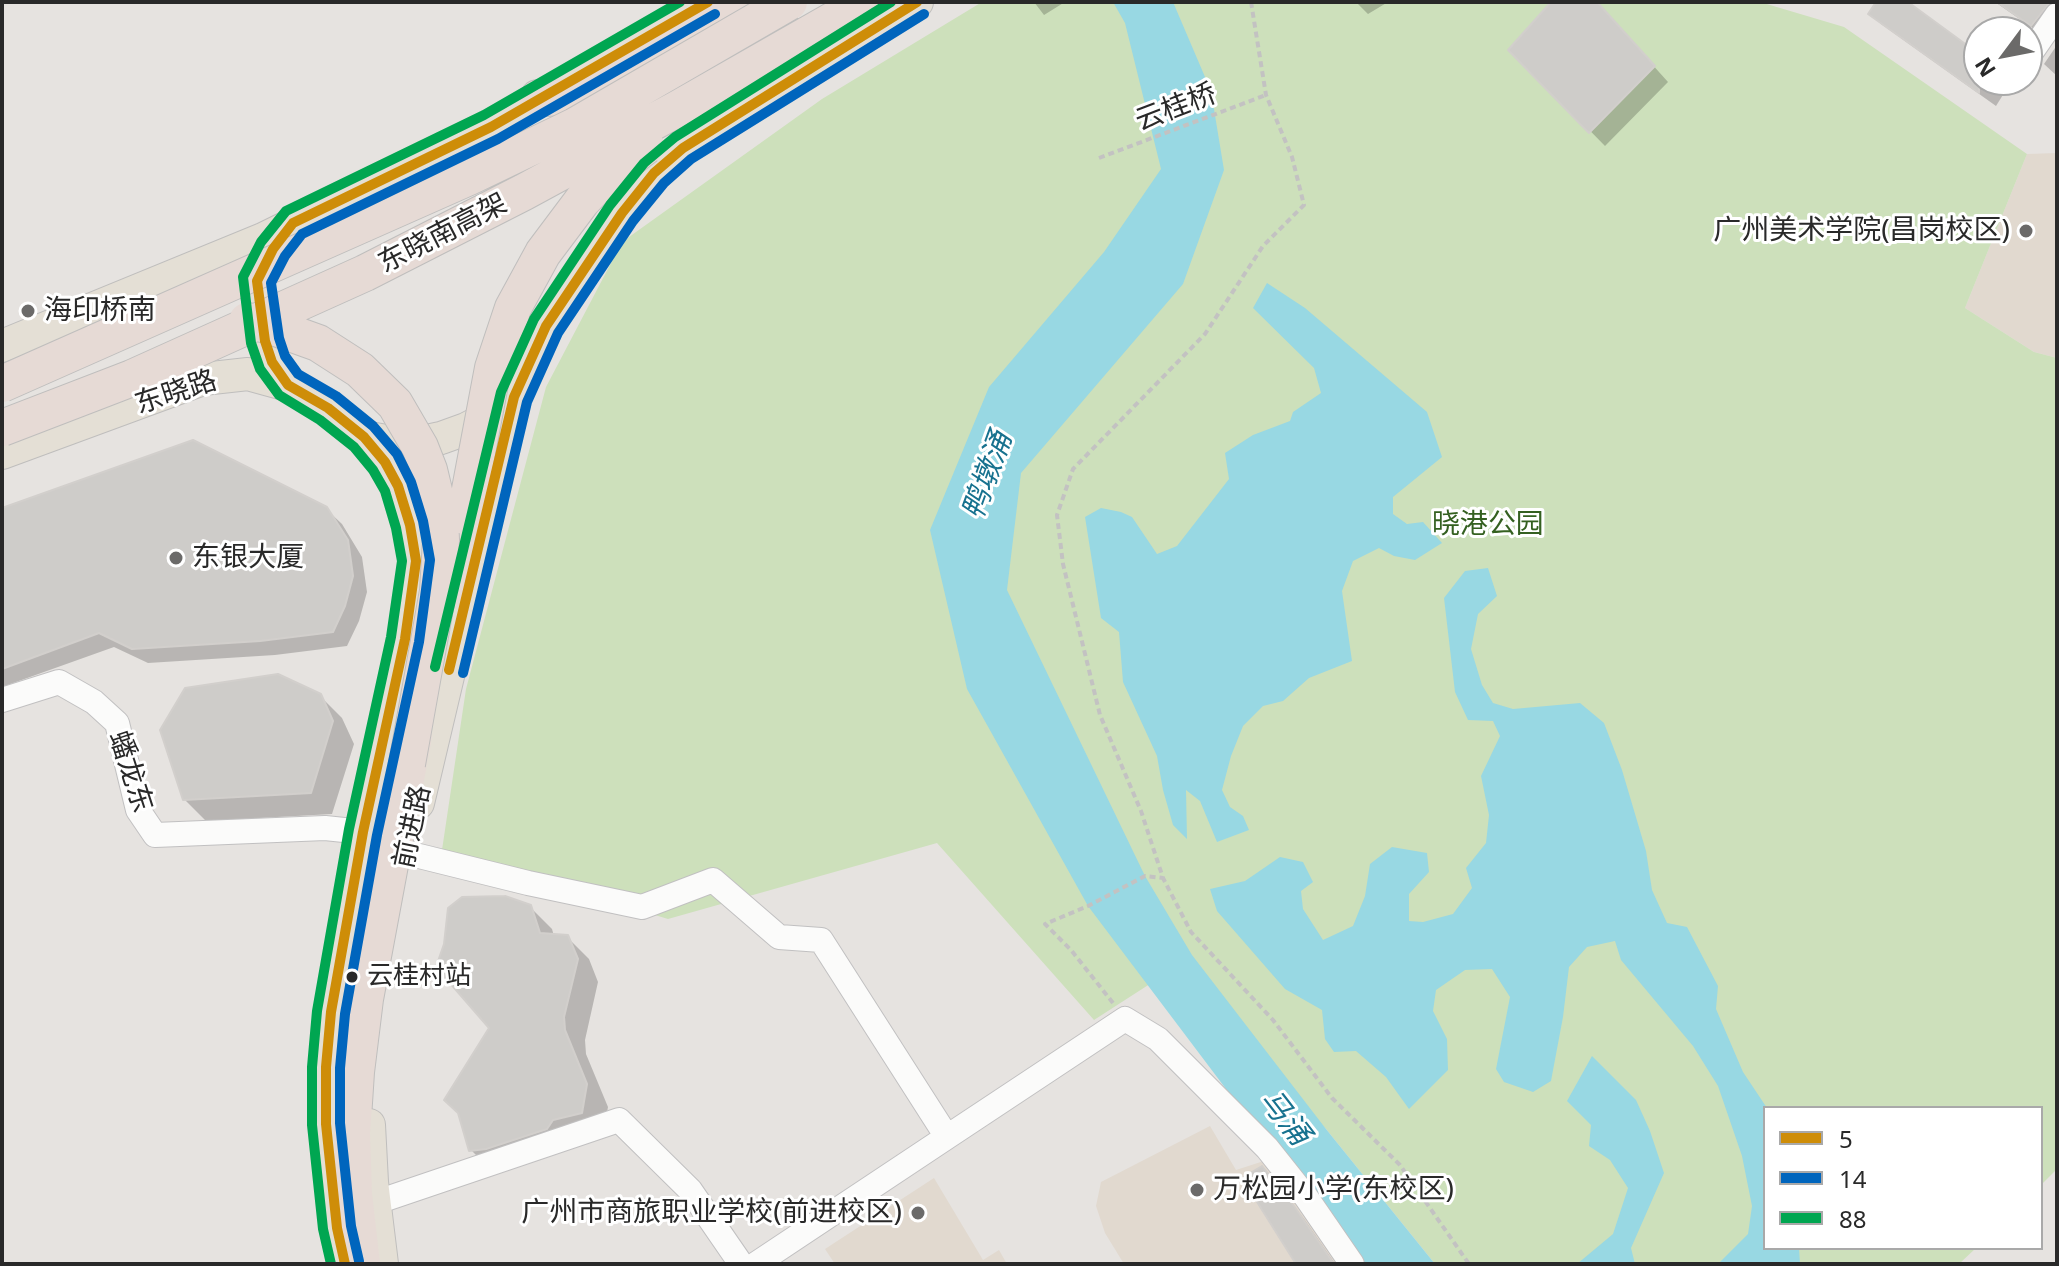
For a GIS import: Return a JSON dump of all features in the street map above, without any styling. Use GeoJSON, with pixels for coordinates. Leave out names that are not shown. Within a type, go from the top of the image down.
{"type":"FeatureCollection","features":[{"type":"Feature","properties":{"kind":"highway"},"geometry":{"type":"LineString","coordinates":[[538,98],[580,97],[744,2]]}},
{"type":"Feature","properties":{"kind":"highway","name":"东晓南高架"},"geometry":{"type":"LineString","coordinates":[[16,379],[198,295],[469,177],[575,126],[789,2]]}},
{"type":"Feature","properties":{"kind":"highway"},"geometry":{"type":"LineString","coordinates":[[407,764],[465,516],[493,368],[513,308],[532,271],[582,201],[626,160],[852,10]]}},
{"type":"Feature","properties":{"kind":"highway","name":"东晓南高架"},"geometry":{"type":"LineString","coordinates":[[2,428],[132,378],[365,273],[524,192],[852,10]]}},
{"type":"Feature","properties":{"kind":"highway"},"geometry":{"type":"LineString","coordinates":[[16,379],[170,327],[203,320],[239,319],[268,325],[318,343],[340,355],[379,387],[395,404],[420,447],[429,470],[440,516],[438,591],[365,999],[356,1072],[353,1179],[362,1264]]}},
{"type":"Feature","properties":{"kind":"main road"},"geometry":{"type":"LineString","coordinates":[[2,346],[263,239],[491,127],[708,2]]}},
{"type":"Feature","properties":{"kind":"main road","name":"东晓路"},"geometry":{"type":"LineString","coordinates":[[2,453],[203,379],[248,374],[288,385],[328,408],[364,437],[408,445],[466,429],[497,413],[514,397],[546,326],[622,213],[654,173],[683,148],[917,2]]}},
{"type":"Feature","properties":{"kind":"main road"},"geometry":{"type":"LineString","coordinates":[[491,127],[524,142],[546,166],[565,200],[571,237],[546,326]]}},
{"type":"Feature","properties":{"kind":"main road"},"geometry":{"type":"LineString","coordinates":[[288,385],[272,362],[265,341],[257,281],[273,249],[293,223]]}},
{"type":"Feature","properties":{"kind":"main road","name":"前进路"},"geometry":{"type":"LineString","coordinates":[[382,1264],[374,1203],[368,1109],[369,1065],[381,984],[407,853],[514,397]]}},
{"type":"Feature","properties":{"kind":"main road","name":"前进路"},"geometry":{"type":"LineString","coordinates":[[345,1264],[326,1124],[326,1067],[333,997],[363,832],[384,749],[405,639],[416,561],[410,525],[398,486],[385,462],[364,437]]}},
{"type":"Feature","properties":{"kind":"street"},"geometry":{"type":"LineString","coordinates":[[2043,35],[2057,15]]}},
{"type":"Feature","properties":{"kind":"street"},"geometry":{"type":"LineString","coordinates":[[2,428],[37,441]]}},
{"type":"Feature","properties":{"kind":"street","name":"蟠龙东"},"geometry":{"type":"LineString","coordinates":[[2,700],[59,682],[94,702],[117,723],[138,810],[155,835],[325,828],[363,832]]}},
{"type":"Feature","properties":{"kind":"street"},"geometry":{"type":"LineString","coordinates":[[407,853],[642,907],[713,880],[779,937],[821,940],[947,1137]]}},
{"type":"Feature","properties":{"kind":"street"},"geometry":{"type":"LineString","coordinates":[[756,1264],[1125,1019],[1158,1039],[1267,1148],[1306,1197],[1352,1264]]}},
{"type":"Feature","properties":{"kind":"street"},"geometry":{"type":"LineString","coordinates":[[374,1203],[619,1120],[690,1190],[741,1264]]}},
{"type":"Feature","properties":{"kind":"path"},"geometry":{"type":"LineString","coordinates":[[1251,2],[1266,95],[1292,157],[1304,205],[1263,246],[1205,334],[1073,469],[1057,515],[1063,564],[1100,715],[1141,811],[1163,878],[1191,932],[1273,1020],[1332,1098],[1400,1165],[1469,1264]]}},
{"type":"Feature","properties":{"kind":"path","name":"云桂桥"},"geometry":{"type":"LineString","coordinates":[[1099,158],[1266,95]]}},
{"type":"Feature","properties":{"kind":"path"},"geometry":{"type":"LineString","coordinates":[[1125,1019],[1071,950],[1045,924],[1145,876],[1163,878]]}},
{"type":"Feature","properties":{"kind":"shaded area","name":"广州美术学院(昌岗校区)"},"geometry":{"type":"Polygon","coordinates":[[[2057,153],[2057,358],[2034,352],[1965,308],[2027,154],[2057,153]]]}},
{"type":"Feature","properties":{"kind":"shaded area","name":"万松园小学(东校区)"},"geometry":{"type":"Polygon","coordinates":[[[1210,1126],[1236,1170],[1267,1160],[1347,1264],[1124,1264],[1105,1233],[1096,1206],[1101,1182],[1210,1126]]]}},
{"type":"Feature","properties":{"kind":"shaded area","name":"广州市商旅职业学校(前进校区)"},"geometry":{"type":"Polygon","coordinates":[[[934,1178],[983,1260],[999,1250],[1007,1264],[835,1264],[825,1249],[934,1178]]]}},
{"type":"Feature","properties":{"kind":"green space","name":"晓港公园"},"geometry":{"type":"Polygon","coordinates":[[[982,2],[1760,2],[1844,27],[2027,154],[1965,308],[2034,352],[2057,358],[2057,1169],[2043,1183],[2043,1106],[1763,1106],[1763,1250],[1974,1250],[1959,1264],[1435,1264],[1326,1129],[1170,971],[1094,1020],[937,843],[668,919],[442,850],[466,689],[546,387],[622,242],[822,99],[982,2]]]}},
{"type":"Feature","properties":{"kind":"water"},"geometry":{"type":"Polygon","coordinates":[[[1113,2],[1173,2],[1211,91],[1224,170],[1183,284],[1021,473],[1007,590],[1145,876],[1192,955],[1435,1264],[1358,1264],[1088,906],[967,689],[930,530],[989,387],[1104,252],[1161,169],[1125,23],[1113,2]]]}},
{"type":"Feature","properties":{"kind":"water"},"geometry":{"type":"Polygon","coordinates":[[[1267,283],[1305,308],[1427,412],[1442,457],[1393,497],[1393,514],[1407,524],[1423,522],[1442,543],[1415,560],[1394,556],[1379,548],[1353,561],[1342,591],[1352,661],[1309,678],[1283,701],[1263,706],[1243,726],[1222,790],[1230,807],[1243,816],[1249,830],[1217,842],[1200,801],[1186,790],[1187,839],[1173,825],[1157,756],[1123,682],[1119,632],[1101,618],[1085,517],[1101,508],[1121,512],[1132,517],[1157,554],[1177,546],[1229,479],[1225,453],[1253,435],[1290,421],[1293,412],[1321,393],[1314,368],[1253,308],[1267,283]]]}},
{"type":"Feature","properties":{"kind":"water"},"geometry":{"type":"Polygon","coordinates":[[[1488,568],[1497,596],[1478,614],[1471,649],[1482,685],[1493,703],[1513,709],[1580,703],[1604,723],[1622,770],[1646,851],[1652,890],[1667,923],[1687,927],[1718,986],[1716,1009],[1743,1072],[1766,1106],[1763,1106],[1763,1250],[1799,1250],[1800,1264],[1718,1264],[1748,1234],[1752,1206],[1742,1156],[1718,1086],[1693,1046],[1621,960],[1615,941],[1587,947],[1569,967],[1551,1081],[1533,1092],[1504,1082],[1496,1069],[1510,997],[1492,969],[1465,970],[1436,990],[1433,1011],[1447,1039],[1448,1070],[1409,1109],[1386,1077],[1356,1051],[1334,1052],[1325,1039],[1322,1010],[1285,989],[1217,911],[1210,889],[1245,881],[1280,857],[1303,862],[1313,882],[1301,891],[1303,909],[1323,940],[1353,926],[1365,896],[1370,864],[1392,847],[1427,853],[1429,872],[1409,894],[1409,921],[1423,922],[1453,914],[1472,888],[1466,868],[1486,843],[1489,815],[1481,776],[1500,736],[1493,721],[1468,720],[1455,692],[1444,598],[1465,571],[1488,568]]]}},
{"type":"Feature","properties":{"kind":"water"},"geometry":{"type":"Polygon","coordinates":[[[1592,1056],[1636,1100],[1664,1173],[1631,1248],[1635,1264],[1577,1264],[1613,1234],[1628,1188],[1610,1160],[1589,1146],[1591,1125],[1567,1101],[1592,1056]]]}},
{"type":"Feature","properties":{"kind":"building"},"geometry":{"type":"Polygon","coordinates":[[[1551,2],[1597,2],[1655,66],[1589,133],[1508,50],[1551,2]]]}},
{"type":"Feature","properties":{"kind":"building"},"geometry":{"type":"Polygon","coordinates":[[[1876,2],[1908,2],[1963,42],[1963,82],[1868,14],[1876,2]]]}},
{"type":"Feature","properties":{"kind":"building"},"geometry":{"type":"Polygon","coordinates":[[[1997,2],[2050,2],[2039,16],[2017,16],[1997,2]]]}},
{"type":"Feature","properties":{"kind":"building","name":"东银大厦"},"geometry":{"type":"Polygon","coordinates":[[[193,440],[327,507],[348,540],[353,576],[345,606],[333,632],[260,641],[132,649],[99,633],[2,669],[2,508],[193,440]]]}},
{"type":"Feature","properties":{"kind":"building"},"geometry":{"type":"Polygon","coordinates":[[[278,674],[321,694],[333,721],[311,793],[183,800],[160,730],[185,688],[278,674]]]}},
{"type":"Feature","properties":{"kind":"building"},"geometry":{"type":"Polygon","coordinates":[[[505,896],[531,905],[540,933],[568,935],[578,959],[564,1017],[565,1030],[587,1084],[582,1113],[553,1120],[547,1129],[486,1149],[469,1151],[458,1113],[444,1100],[489,1028],[436,967],[444,944],[448,908],[462,897],[505,896]]]}},
{"type":"Feature","properties":{"kind":"building"},"geometry":{"type":"Polygon","coordinates":[[[1262,1166],[1334,1264],[1296,1264],[1242,1178],[1262,1166]]]}},
{"type":"Feature","properties":{"kind":"transit line","name":"88"},"geometry":{"type":"LineString","coordinates":[[331,1264],[323,1229],[312,1125],[312,1067],[317,1011],[349,829],[391,637],[402,561],[385,491],[373,470],[354,447],[320,420],[279,395],[260,369],[251,343],[243,277],[261,242],[286,211],[484,115],[680,2]]}},
{"type":"Feature","properties":{"kind":"transit line","name":"5"},"geometry":{"type":"LineString","coordinates":[[345,1264],[337,1228],[326,1124],[326,1067],[331,1012],[363,832],[405,639],[416,561],[410,525],[398,486],[385,462],[364,437],[328,408],[288,385],[272,362],[265,341],[257,281],[273,249],[293,223],[491,127],[708,2]]}},
{"type":"Feature","properties":{"kind":"transit line","name":"88"},"geometry":{"type":"LineString","coordinates":[[435,667],[501,392],[534,319],[610,205],[644,163],[675,137],[891,2]]}},
{"type":"Feature","properties":{"kind":"transit line","name":"5"},"geometry":{"type":"LineString","coordinates":[[449,670],[514,397],[546,326],[622,213],[654,173],[683,148],[917,2]]}},
{"type":"Feature","properties":{"kind":"transit line","name":"14"},"geometry":{"type":"LineString","coordinates":[[359,1261],[351,1226],[340,1123],[340,1068],[345,1014],[377,835],[419,642],[430,560],[423,521],[411,482],[397,454],[373,426],[336,396],[298,374],[285,356],[279,338],[271,283],[285,256],[302,234],[498,139],[715,14]]}},
{"type":"Feature","properties":{"kind":"transit line","name":"14"},"geometry":{"type":"LineString","coordinates":[[463,673],[527,402],[558,333],[633,221],[664,183],[691,159],[924,14]]}},
{"type":"Feature","properties":{"kind":"place","name":"广州美术学院(昌岗校区)"},"geometry":{"type":"Point","coordinates":[2026,231]}},
{"type":"Feature","properties":{"kind":"place","name":"海印桥南"},"geometry":{"type":"Point","coordinates":[28,311]}},
{"type":"Feature","properties":{"kind":"place","name":"东银大厦"},"geometry":{"type":"Point","coordinates":[176,558]}},
{"type":"Feature","properties":{"kind":"place","name":"云桂村站"},"geometry":{"type":"Point","coordinates":[352,977]}},
{"type":"Feature","properties":{"kind":"place","name":"万松园小学(东校区)"},"geometry":{"type":"Point","coordinates":[1197,1190]}},
{"type":"Feature","properties":{"kind":"place","name":"广州市商旅职业学校(前进校区)"},"geometry":{"type":"Point","coordinates":[918,1213]}},
{"type":"Feature","properties":{"kind":"water label","name":"鸭墩涌"},"geometry":{"type":"Point","coordinates":[988,476]}},
{"type":"Feature","properties":{"kind":"water label","name":"马涌"},"geometry":{"type":"Point","coordinates":[1284,1118]}}]}
